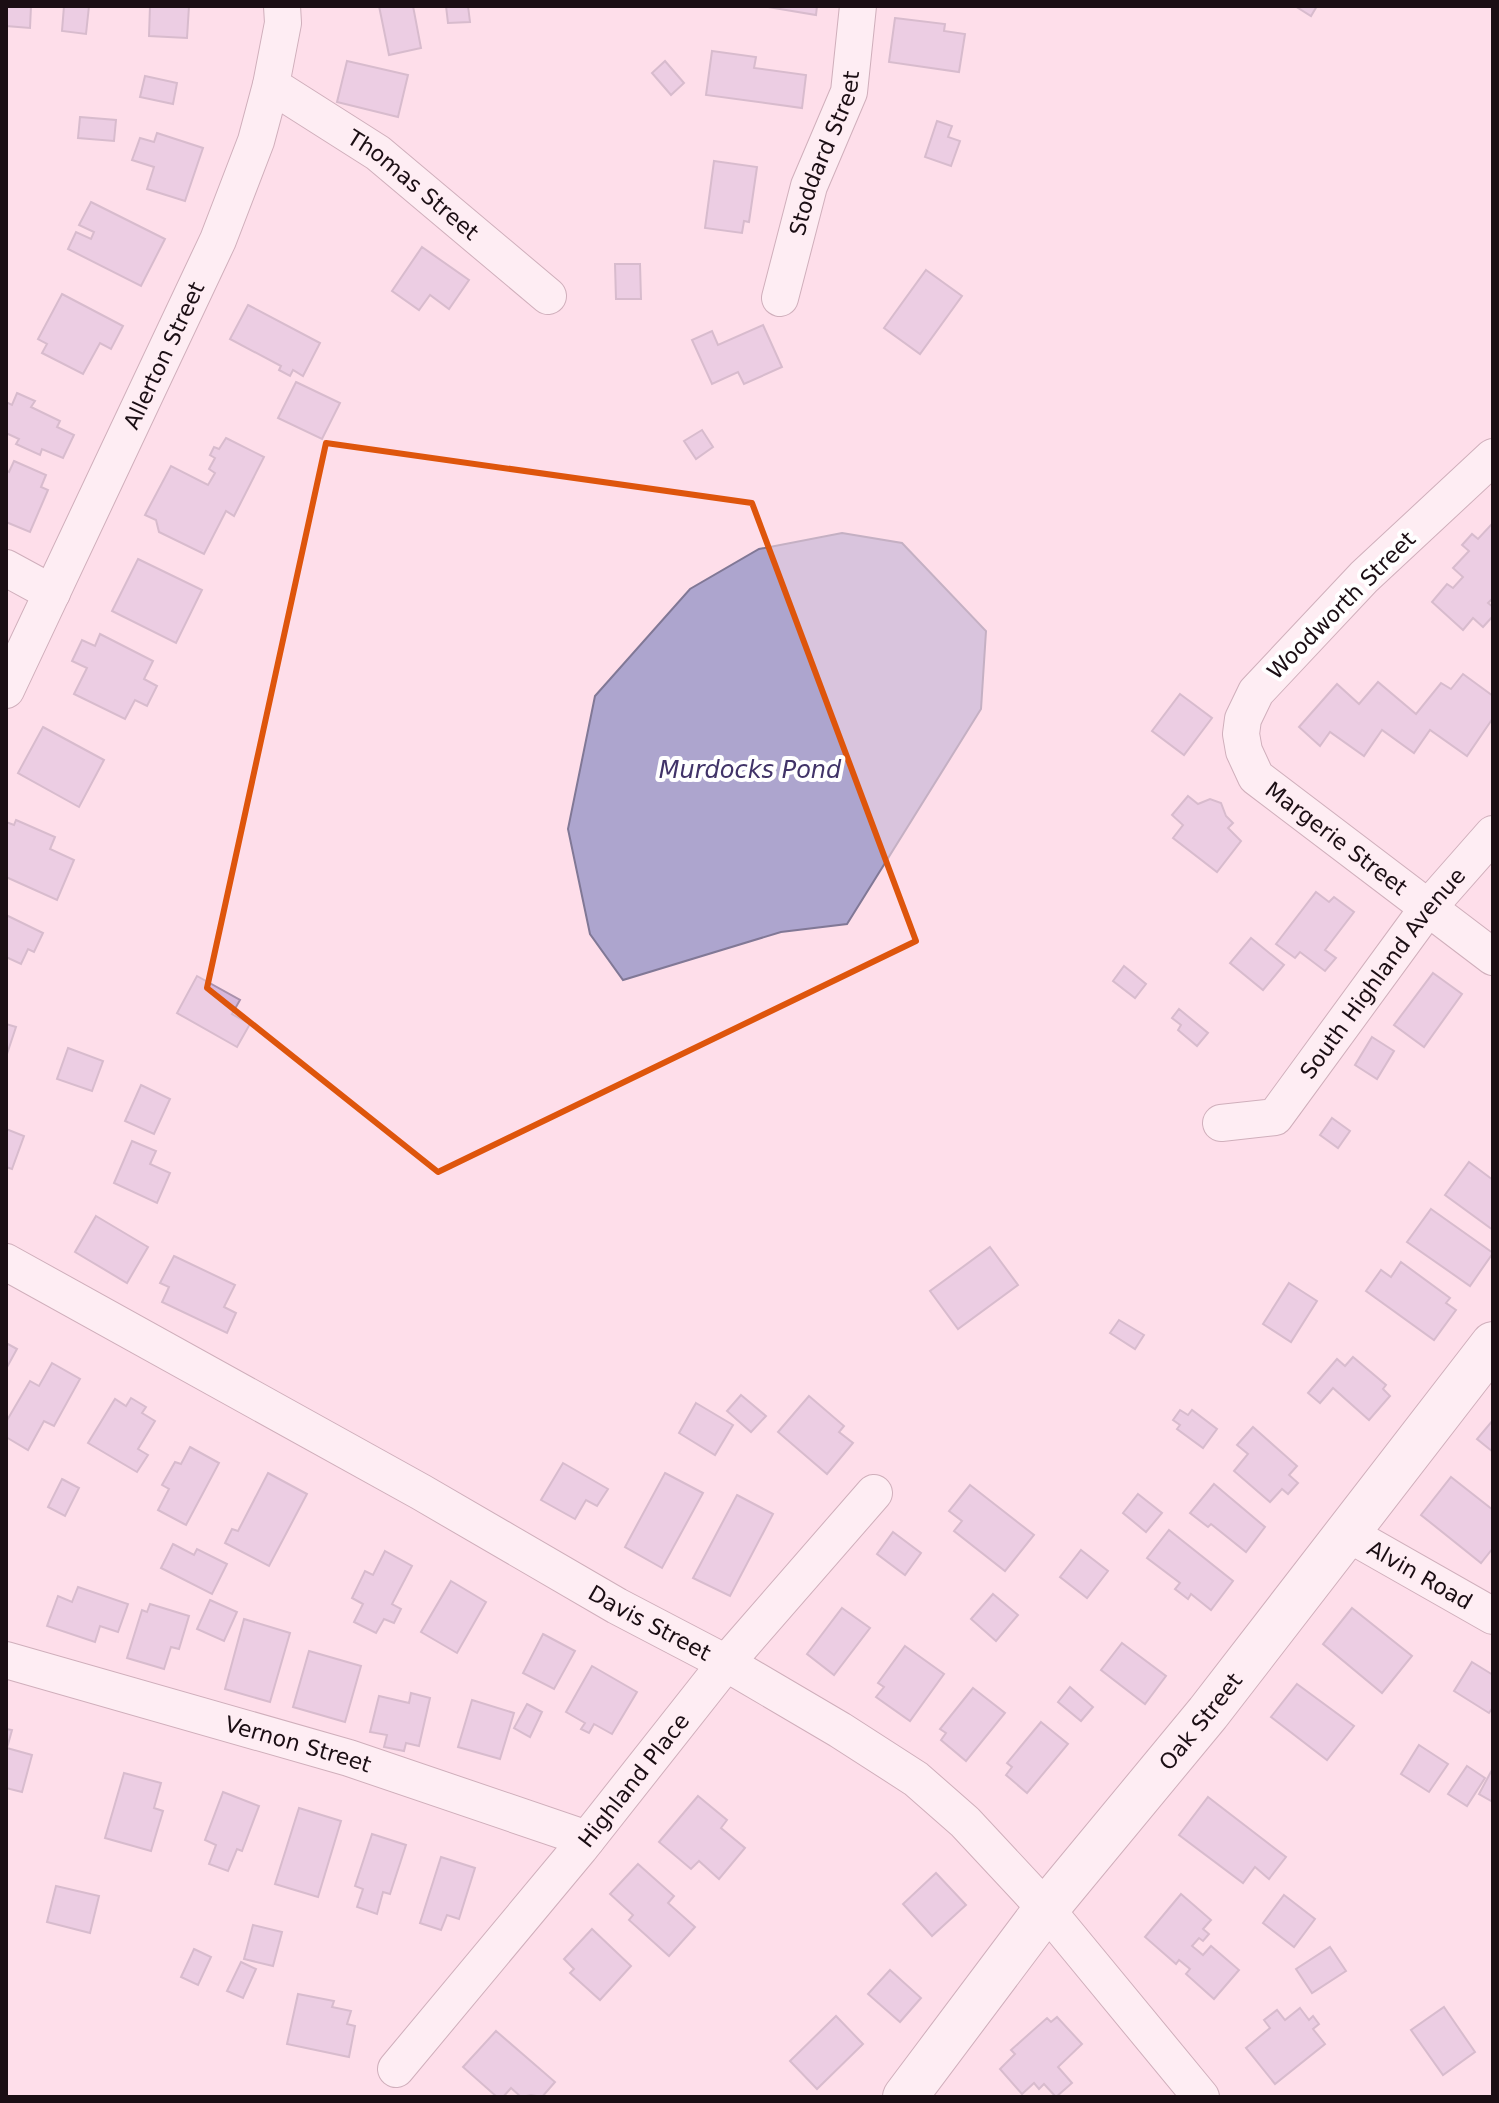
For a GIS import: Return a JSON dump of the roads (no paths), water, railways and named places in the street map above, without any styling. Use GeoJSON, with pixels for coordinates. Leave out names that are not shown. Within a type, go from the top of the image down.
{"type":"FeatureCollection","features":[{"type":"Feature","properties":{"kind":"main road","name":"Oak Street"},"geometry":{"type":"LineString","coordinates":[[905,2097],[1046,1909],[1208,1713],[1493,1344]]}},
{"type":"Feature","properties":{"kind":"street","name":"Allerton Street"},"geometry":{"type":"LineString","coordinates":[[6,690],[218,240],[256,141],[283,23],[282,6]]}},
{"type":"Feature","properties":{"kind":"street","name":"Stoddard Street"},"geometry":{"type":"LineString","coordinates":[[780,298],[809,186],[849,92],[858,6]]}},
{"type":"Feature","properties":{"kind":"street","name":"Thomas Street"},"geometry":{"type":"LineString","coordinates":[[271,85],[378,153],[548,296]]}},
{"type":"Feature","properties":{"kind":"street","name":"Woodworth Street"},"geometry":{"type":"LineString","coordinates":[[1256,777],[1244,751],[1241,734],[1243,719],[1256,692],[1364,577],[1493,457]]}},
{"type":"Feature","properties":{"kind":"street"},"geometry":{"type":"LineString","coordinates":[[6,568],[52,593]]}},
{"type":"Feature","properties":{"kind":"street","name":"Margerie Street"},"geometry":{"type":"LineString","coordinates":[[1256,777],[1493,957]]}},
{"type":"Feature","properties":{"kind":"street","name":"South Highland Avenue"},"geometry":{"type":"LineString","coordinates":[[1221,1123],[1275,1117],[1427,909],[1493,834]]}},
{"type":"Feature","properties":{"kind":"street","name":"Davis Street"},"geometry":{"type":"LineString","coordinates":[[6,1262],[434,1499],[617,1606],[726,1663],[916,1779],[965,1822],[1046,1909],[1201,2097]]}},
{"type":"Feature","properties":{"kind":"street","name":"Highland Place"},"geometry":{"type":"LineString","coordinates":[[396,2069],[587,1839],[726,1663],[874,1493]]}},
{"type":"Feature","properties":{"kind":"street","name":"Alvin Road"},"geometry":{"type":"LineString","coordinates":[[1347,1533],[1493,1616]]}},
{"type":"Feature","properties":{"kind":"street","name":"Vernon Street"},"geometry":{"type":"LineString","coordinates":[[6,1660],[349,1758],[587,1839]]}},
{"type":"Feature","properties":{"kind":"water","name":"Murdocks Pond"},"geometry":{"type":"Polygon","coordinates":[[[842,533],[902,543],[986,631],[981,709],[847,924],[781,932],[623,980],[590,934],[568,829],[595,696],[690,589],[759,549],[842,533]]]}}]}
